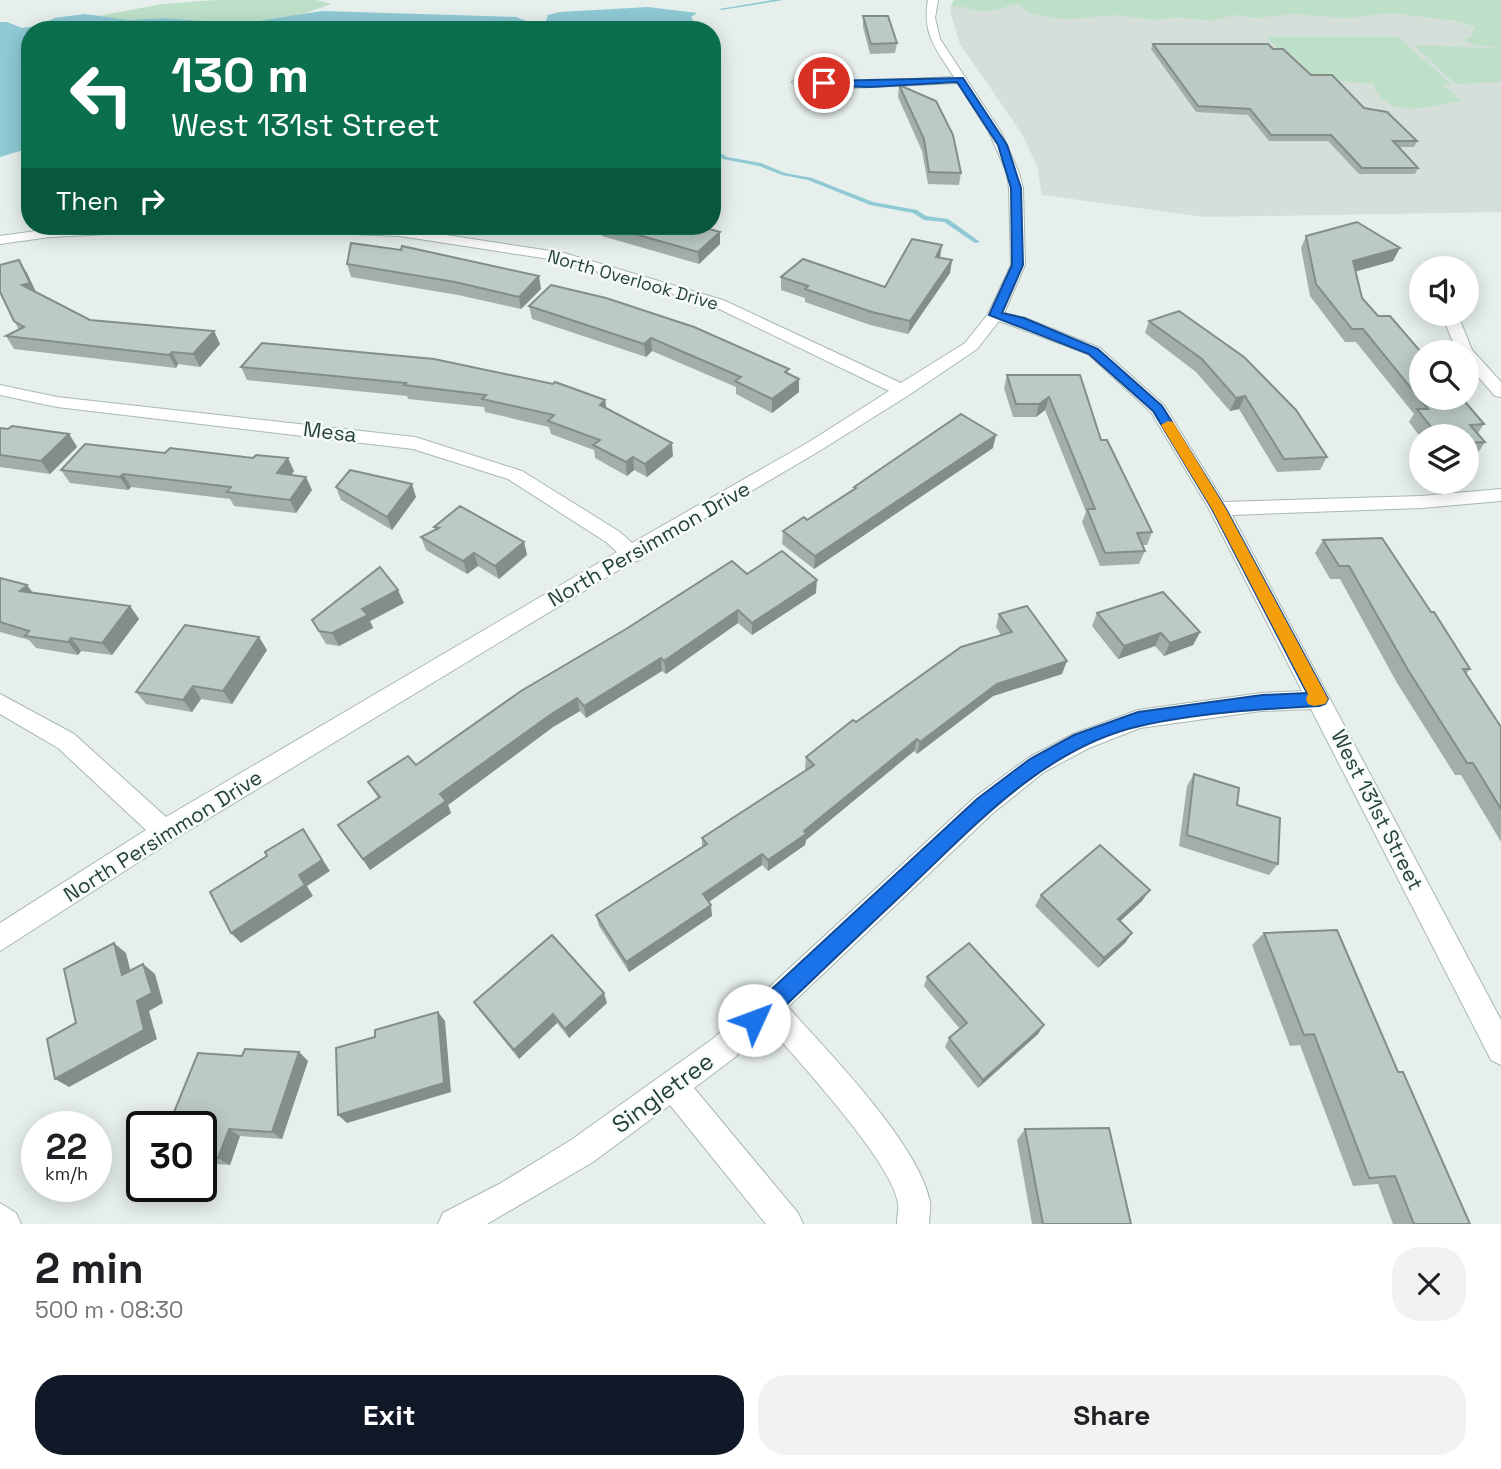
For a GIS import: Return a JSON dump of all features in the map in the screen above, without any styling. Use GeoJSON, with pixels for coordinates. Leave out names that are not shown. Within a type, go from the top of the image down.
{"type":"FeatureCollection","features":[{"type":"Feature","properties":{"kind":"street","name":"North Persimmon Drive"},"geometry":{"type":"LineString","coordinates":[[0,938],[164,832],[547,602],[633,555],[903,391],[971,346],[995,315],[1018,265],[1016,188],[1003,145],[935,38],[930,18],[933,0]]}},
{"type":"Feature","properties":{"kind":"street"},"geometry":{"type":"LineString","coordinates":[[798,82],[849,85],[960,80]]}},
{"type":"Feature","properties":{"kind":"street"},"geometry":{"type":"LineString","coordinates":[[0,240],[36,235]]}},
{"type":"Feature","properties":{"kind":"street","name":"North Overlook Drive"},"geometry":{"type":"LineString","coordinates":[[420,235],[564,257],[718,303],[903,391]]}},
{"type":"Feature","properties":{"kind":"street","name":"West 131st Street"},"geometry":{"type":"LineString","coordinates":[[995,315],[1019,321],[1094,351],[1158,409],[1219,509],[1501,1049]]}},
{"type":"Feature","properties":{"kind":"street"},"geometry":{"type":"LineString","coordinates":[[1479,367],[1501,392]]}},
{"type":"Feature","properties":{"kind":"street","name":"Mesa"},"geometry":{"type":"LineString","coordinates":[[0,390],[58,402],[415,443],[515,475],[613,537],[633,555]]}},
{"type":"Feature","properties":{"kind":"street"},"geometry":{"type":"LineString","coordinates":[[1219,509],[1421,502],[1501,495]]}},
{"type":"Feature","properties":{"kind":"street","name":"Singletree"},"geometry":{"type":"LineString","coordinates":[[454,1224],[512,1194],[582,1151],[724,1048],[984,805],[1036,765],[1081,741],[1138,719],[1262,702],[1319,699]]}},
{"type":"Feature","properties":{"kind":"street"},"geometry":{"type":"LineString","coordinates":[[0,703],[66,741],[137,804],[164,832]]}},
{"type":"Feature","properties":{"kind":"street"},"geometry":{"type":"LineString","coordinates":[[769,1006],[901,1169],[914,1201],[913,1224]]}},
{"type":"Feature","properties":{"kind":"street"},"geometry":{"type":"LineString","coordinates":[[673,1086],[787,1224]]}},
{"type":"Feature","properties":{"kind":"street"},"geometry":{"type":"LineString","coordinates":[[0,1219],[5,1224]]}},
{"type":"Feature","properties":{"kind":"shaded area"},"geometry":{"type":"Polygon","coordinates":[[[1373,0],[1501,34],[1501,212],[1205,217],[1042,195],[1037,166],[1022,134],[960,44],[950,11],[951,6],[1373,0]]]}},
{"type":"Feature","properties":{"kind":"green space"},"geometry":{"type":"Polygon","coordinates":[[[216,0],[316,0],[332,4],[302,14],[261,21],[165,18],[129,20],[98,16],[162,4],[216,0]]]}},
{"type":"Feature","properties":{"kind":"green space"},"geometry":{"type":"Polygon","coordinates":[[[954,0],[1501,0],[1501,48],[1475,45],[1463,40],[1472,36],[1475,27],[1449,20],[1391,13],[1346,18],[1293,14],[1257,18],[1234,15],[1212,21],[1178,17],[1155,20],[1118,15],[1066,19],[1030,14],[1019,4],[980,11],[951,6],[954,0]]]}},
{"type":"Feature","properties":{"kind":"green space"},"geometry":{"type":"Polygon","coordinates":[[[1266,37],[1398,37],[1451,84],[1443,85],[1462,101],[1414,109],[1403,108],[1382,99],[1374,88],[1375,84],[1303,78],[1266,37]]]}},
{"type":"Feature","properties":{"kind":"green space"},"geometry":{"type":"Polygon","coordinates":[[[1416,47],[1501,49],[1501,82],[1456,84],[1416,47]]]}},
{"type":"Feature","properties":{"kind":"water"},"geometry":{"type":"Polygon","coordinates":[[[648,7],[697,13],[691,17],[693,21],[546,21],[548,15],[648,7]]]}},
{"type":"Feature","properties":{"kind":"water"},"geometry":{"type":"Polygon","coordinates":[[[322,11],[516,17],[526,21],[261,21],[322,11]]]}},
{"type":"Feature","properties":{"kind":"water"},"geometry":{"type":"Polygon","coordinates":[[[84,14],[129,20],[165,18],[204,21],[48,21],[84,14]]]}},
{"type":"Feature","properties":{"kind":"water"},"geometry":{"type":"Polygon","coordinates":[[[0,22],[21,28],[21,151],[0,157],[0,22]]]}},
{"type":"Feature","properties":{"kind":"building"},"geometry":{"type":"Polygon","coordinates":[[[863,16],[888,16],[897,43],[871,44],[863,16]]]}},
{"type":"Feature","properties":{"kind":"building"},"geometry":{"type":"Polygon","coordinates":[[[1153,44],[1268,44],[1273,49],[1283,49],[1311,75],[1332,75],[1364,108],[1387,112],[1417,141],[1393,141],[1418,168],[1362,168],[1331,135],[1271,135],[1250,109],[1198,106],[1153,44]]]}},
{"type":"Feature","properties":{"kind":"building"},"geometry":{"type":"Polygon","coordinates":[[[899,85],[936,101],[953,135],[961,173],[929,172],[924,139],[899,85]]]}},
{"type":"Feature","properties":{"kind":"building"},"geometry":{"type":"Polygon","coordinates":[[[1357,222],[1400,248],[1353,261],[1362,298],[1378,316],[1390,316],[1411,340],[1409,386],[1363,329],[1352,329],[1316,284],[1306,236],[1357,222]]]}},
{"type":"Feature","properties":{"kind":"building"},"geometry":{"type":"Polygon","coordinates":[[[638,235],[717,235],[698,252],[638,235]]]}},
{"type":"Feature","properties":{"kind":"building"},"geometry":{"type":"Polygon","coordinates":[[[912,239],[942,245],[936,257],[952,260],[910,321],[872,312],[805,289],[808,286],[781,277],[803,259],[885,287],[912,239]]]}},
{"type":"Feature","properties":{"kind":"building"},"geometry":{"type":"Polygon","coordinates":[[[351,243],[401,250],[402,246],[539,276],[519,297],[455,282],[347,264],[351,243]]]}},
{"type":"Feature","properties":{"kind":"building"},"geometry":{"type":"Polygon","coordinates":[[[19,260],[30,283],[22,285],[90,320],[214,331],[193,354],[172,352],[169,355],[6,336],[24,327],[14,321],[0,292],[0,265],[19,260]]]}},
{"type":"Feature","properties":{"kind":"building"},"geometry":{"type":"Polygon","coordinates":[[[551,285],[606,298],[694,327],[789,369],[785,372],[799,379],[772,399],[735,381],[741,377],[651,338],[644,344],[529,306],[551,285]]]}},
{"type":"Feature","properties":{"kind":"building"},"geometry":{"type":"Polygon","coordinates":[[[1179,311],[1244,357],[1296,410],[1327,457],[1284,459],[1245,396],[1236,398],[1202,359],[1149,321],[1179,311]]]}},
{"type":"Feature","properties":{"kind":"building"},"geometry":{"type":"Polygon","coordinates":[[[262,343],[434,359],[553,384],[555,382],[605,400],[600,405],[672,443],[645,464],[633,457],[626,462],[593,445],[600,440],[548,421],[554,415],[482,399],[486,395],[404,385],[406,383],[241,367],[262,343]]]}},
{"type":"Feature","properties":{"kind":"building"},"geometry":{"type":"Polygon","coordinates":[[[1007,375],[1080,375],[1101,440],[1107,440],[1152,532],[1137,533],[1145,551],[1105,553],[1087,509],[1095,509],[1049,397],[1039,404],[1016,404],[1007,375]]]}},
{"type":"Feature","properties":{"kind":"building"},"geometry":{"type":"Polygon","coordinates":[[[1418,410],[1472,410],[1484,424],[1479,424],[1429,424],[1418,410]]]}},
{"type":"Feature","properties":{"kind":"building"},"geometry":{"type":"Polygon","coordinates":[[[961,414],[996,435],[815,556],[783,531],[804,517],[807,520],[856,488],[854,487],[961,414]]]}},
{"type":"Feature","properties":{"kind":"building"},"geometry":{"type":"Polygon","coordinates":[[[12,426],[69,434],[41,461],[0,455],[0,428],[8,429],[12,426]]]}},
{"type":"Feature","properties":{"kind":"building"},"geometry":{"type":"Polygon","coordinates":[[[85,444],[165,453],[170,448],[253,458],[256,455],[288,458],[277,473],[306,477],[290,500],[227,492],[231,487],[123,474],[120,477],[61,470],[85,444]]]}},
{"type":"Feature","properties":{"kind":"building"},"geometry":{"type":"Polygon","coordinates":[[[350,470],[412,484],[387,517],[336,487],[350,470]]]}},
{"type":"Feature","properties":{"kind":"building"},"geometry":{"type":"Polygon","coordinates":[[[460,506],[524,542],[495,566],[474,553],[463,561],[421,537],[439,528],[434,527],[460,506]]]}},
{"type":"Feature","properties":{"kind":"building"},"geometry":{"type":"Polygon","coordinates":[[[1382,538],[1470,669],[1463,669],[1501,727],[1501,809],[1473,763],[1467,763],[1408,670],[1349,566],[1339,566],[1323,540],[1382,538]]]}},
{"type":"Feature","properties":{"kind":"building"},"geometry":{"type":"Polygon","coordinates":[[[782,551],[817,580],[752,623],[738,610],[664,661],[661,658],[584,706],[577,698],[440,794],[446,801],[363,859],[338,825],[380,797],[368,782],[408,756],[416,765],[521,691],[626,629],[732,561],[747,574],[782,551]]]}},
{"type":"Feature","properties":{"kind":"building"},"geometry":{"type":"Polygon","coordinates":[[[380,567],[398,590],[362,609],[368,615],[332,633],[319,631],[312,620],[380,567]]]}},
{"type":"Feature","properties":{"kind":"building"},"geometry":{"type":"Polygon","coordinates":[[[0,578],[27,585],[20,591],[130,606],[102,643],[71,638],[68,642],[25,636],[29,631],[0,622],[0,578]]]}},
{"type":"Feature","properties":{"kind":"building"},"geometry":{"type":"Polygon","coordinates":[[[1163,592],[1200,632],[1170,643],[1161,633],[1124,646],[1097,613],[1163,592]]]}},
{"type":"Feature","properties":{"kind":"building"},"geometry":{"type":"Polygon","coordinates":[[[1027,606],[1067,661],[997,684],[920,742],[917,739],[804,831],[806,834],[768,860],[762,854],[703,894],[711,905],[626,962],[596,915],[707,844],[702,838],[814,765],[806,757],[853,720],[856,722],[961,647],[1012,632],[999,614],[1027,606]]]}},
{"type":"Feature","properties":{"kind":"building"},"geometry":{"type":"Polygon","coordinates":[[[185,625],[259,637],[223,691],[193,686],[183,700],[136,692],[185,625]]]}},
{"type":"Feature","properties":{"kind":"building"},"geometry":{"type":"Polygon","coordinates":[[[1194,774],[1239,788],[1237,805],[1280,818],[1278,864],[1187,835],[1194,774]]]}},
{"type":"Feature","properties":{"kind":"building"},"geometry":{"type":"Polygon","coordinates":[[[303,829],[322,860],[299,875],[305,885],[231,933],[210,892],[267,856],[265,852],[303,829]]]}},
{"type":"Feature","properties":{"kind":"building"},"geometry":{"type":"Polygon","coordinates":[[[1100,845],[1150,890],[1118,919],[1132,933],[1104,958],[1041,895],[1100,845]]]}},
{"type":"Feature","properties":{"kind":"building"},"geometry":{"type":"Polygon","coordinates":[[[1337,930],[1398,1072],[1403,1072],[1470,1224],[1414,1224],[1395,1176],[1369,1178],[1314,1034],[1304,1035],[1264,933],[1337,930]]]}},
{"type":"Feature","properties":{"kind":"building"},"geometry":{"type":"Polygon","coordinates":[[[552,935],[604,993],[565,1029],[553,1014],[514,1050],[474,1002],[552,935]]]}},
{"type":"Feature","properties":{"kind":"building"},"geometry":{"type":"Polygon","coordinates":[[[114,943],[122,975],[143,964],[152,993],[137,1001],[144,1030],[55,1079],[47,1039],[76,1023],[64,969],[114,943]]]}},
{"type":"Feature","properties":{"kind":"building"},"geometry":{"type":"Polygon","coordinates":[[[969,943],[1044,1025],[983,1080],[949,1038],[967,1023],[927,977],[969,943]]]}},
{"type":"Feature","properties":{"kind":"building"},"geometry":{"type":"Polygon","coordinates":[[[438,1012],[444,1083],[338,1115],[336,1048],[375,1037],[375,1030],[438,1012]]]}},
{"type":"Feature","properties":{"kind":"building"},"geometry":{"type":"Polygon","coordinates":[[[245,1049],[299,1052],[272,1132],[229,1129],[217,1158],[217,1111],[174,1111],[198,1053],[242,1056],[245,1049]]]}},
{"type":"Feature","properties":{"kind":"building"},"geometry":{"type":"Polygon","coordinates":[[[1109,1128],[1131,1224],[1043,1224],[1025,1129],[1109,1128]]]}},
{"type":"Feature","properties":{"kind":"waterway"},"geometry":{"type":"LineString","coordinates":[[721,9],[782,0]]}},
{"type":"Feature","properties":{"kind":"waterway"},"geometry":{"type":"LineString","coordinates":[[721,156],[810,179],[872,204],[915,211],[924,218],[946,220],[977,242]]}},
{"type":"Feature","properties":{"kind":"slow traffic"},"geometry":{"type":"LineString","coordinates":[[1168,425],[1219,509],[1319,699],[1314,699]]}},
{"type":"Feature","properties":{"kind":"route"},"geometry":{"type":"LineString","coordinates":[[754,1020],[984,805],[1036,765],[1115,725],[1138,719],[1262,702],[1319,699],[1219,509],[1158,409],[1094,351],[1019,321],[995,315],[1018,265],[1016,188],[1003,145],[960,80],[849,85],[824,83]]}}]}
